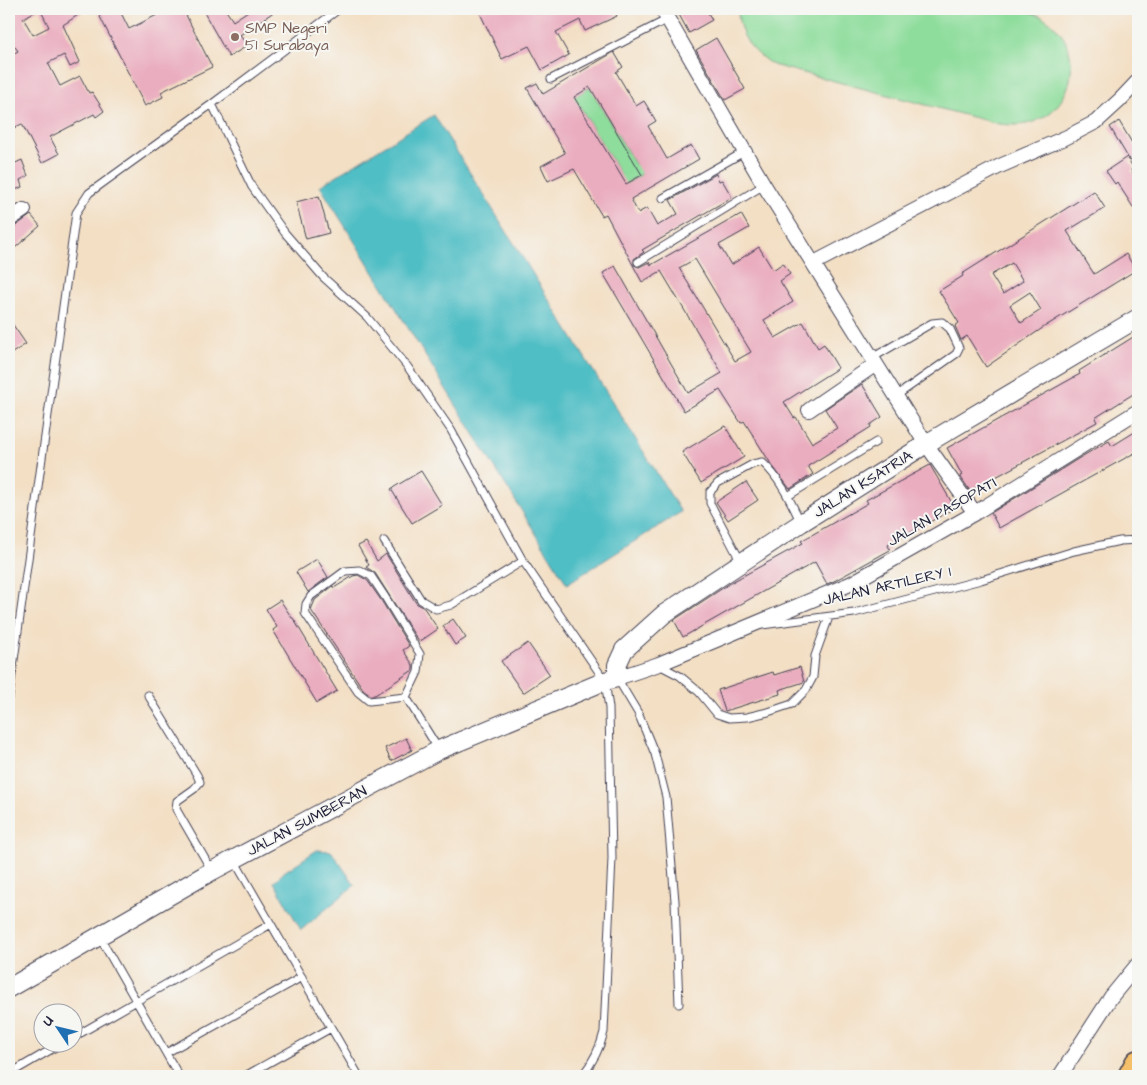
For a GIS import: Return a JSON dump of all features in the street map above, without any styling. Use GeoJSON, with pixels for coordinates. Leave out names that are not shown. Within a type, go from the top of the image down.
{"type":"FeatureCollection","features":[{"type":"Feature","properties":{"kind":"highway"},"geometry":{"type":"LineString","coordinates":[[1131,1076],[1138,1063]]}},
{"type":"Feature","properties":{"kind":"street"},"geometry":{"type":"LineString","coordinates":[[665,14],[764,185],[926,444],[975,513]]}},
{"type":"Feature","properties":{"kind":"street"},"geometry":{"type":"LineString","coordinates":[[814,263],[1000,166],[1038,151],[1089,126],[1120,100],[1138,81]]}},
{"type":"Feature","properties":{"kind":"street"},"geometry":{"type":"LineString","coordinates":[[9,220],[24,210]]}},
{"type":"Feature","properties":{"kind":"street","name":"JALAN KSATRIA"},"geometry":{"type":"LineString","coordinates":[[611,679],[624,650],[664,614],[801,523],[926,444],[1138,318]]}},
{"type":"Feature","properties":{"kind":"street"},"geometry":{"type":"LineString","coordinates":[[809,410],[874,361]]}},
{"type":"Feature","properties":{"kind":"street","name":"JALAN PASOPATI"},"geometry":{"type":"LineString","coordinates":[[754,625],[850,584],[975,513],[1138,411]]}},
{"type":"Feature","properties":{"kind":"street","name":"JALAN ARTILERY 1"},"geometry":{"type":"LineString","coordinates":[[611,679],[658,664],[754,625]]}},
{"type":"Feature","properties":{"kind":"street","name":"JALAN SUMBERAN"},"geometry":{"type":"LineString","coordinates":[[9,988],[212,871],[439,750],[611,679]]}},
{"type":"Feature","properties":{"kind":"street"},"geometry":{"type":"LineString","coordinates":[[1060,1076],[1111,997],[1138,964]]}},
{"type":"Feature","properties":{"kind":"lane"},"geometry":{"type":"LineString","coordinates":[[9,696],[76,213],[89,193],[339,9]]}},
{"type":"Feature","properties":{"kind":"lane"},"geometry":{"type":"LineString","coordinates":[[551,79],[665,14]]}},
{"type":"Feature","properties":{"kind":"lane"},"geometry":{"type":"LineString","coordinates":[[212,104],[252,187],[285,234],[323,277],[367,317],[407,366],[451,430],[523,561],[638,713],[656,754],[666,797],[675,901],[679,1004]]}},
{"type":"Feature","properties":{"kind":"lane"},"geometry":{"type":"LineString","coordinates":[[663,198],[744,152]]}},
{"type":"Feature","properties":{"kind":"lane"},"geometry":{"type":"LineString","coordinates":[[638,262],[764,185]]}},
{"type":"Feature","properties":{"kind":"lane"},"geometry":{"type":"LineString","coordinates":[[874,361],[932,323],[942,322],[950,328],[959,348],[956,354],[896,396]]}},
{"type":"Feature","properties":{"kind":"lane"},"geometry":{"type":"LineString","coordinates":[[788,496],[876,442]]}},
{"type":"Feature","properties":{"kind":"lane"},"geometry":{"type":"LineString","coordinates":[[742,563],[710,503],[710,492],[718,483],[753,464],[762,462],[770,469],[788,496],[801,523]]}},
{"type":"Feature","properties":{"kind":"lane","name":"JALAN ARTILERY 1"},"geometry":{"type":"LineString","coordinates":[[754,625],[854,613],[981,580],[1074,550],[1120,541],[1138,540]]}},
{"type":"Feature","properties":{"kind":"lane"},"geometry":{"type":"LineString","coordinates":[[384,541],[421,600],[436,610],[451,604],[523,561]]}},
{"type":"Feature","properties":{"kind":"lane"},"geometry":{"type":"LineString","coordinates":[[359,570],[370,576],[420,654],[418,672],[406,697],[369,701],[358,692],[306,613],[306,604],[311,596],[345,571],[359,570]]}},
{"type":"Feature","properties":{"kind":"lane"},"geometry":{"type":"LineString","coordinates":[[658,664],[680,676],[699,692],[717,714],[729,718],[747,717],[768,712],[792,704],[806,690],[813,677],[815,656],[829,617]]}},
{"type":"Feature","properties":{"kind":"lane"},"geometry":{"type":"LineString","coordinates":[[582,1076],[601,1047],[604,1032],[612,858],[609,708],[611,679]]}},
{"type":"Feature","properties":{"kind":"lane"},"geometry":{"type":"LineString","coordinates":[[148,695],[200,782],[194,789],[177,801],[176,809],[212,871]]}},
{"type":"Feature","properties":{"kind":"lane"},"geometry":{"type":"LineString","coordinates":[[406,697],[439,750]]}},
{"type":"Feature","properties":{"kind":"lane"},"geometry":{"type":"LineString","coordinates":[[234,860],[359,1076]]}},
{"type":"Feature","properties":{"kind":"lane"},"geometry":{"type":"LineString","coordinates":[[82,1032],[271,924]]}},
{"type":"Feature","properties":{"kind":"lane"},"geometry":{"type":"LineString","coordinates":[[99,936],[180,1076]]}},
{"type":"Feature","properties":{"kind":"lane"},"geometry":{"type":"LineString","coordinates":[[166,1053],[302,977]]}},
{"type":"Feature","properties":{"kind":"lane"},"geometry":{"type":"LineString","coordinates":[[244,1076],[331,1028]]}},
{"type":"Feature","properties":{"kind":"lane"},"geometry":{"type":"LineString","coordinates":[[9,1074],[47,1052]]}},
{"type":"Feature","properties":{"kind":"green space"},"geometry":{"type":"Polygon","coordinates":[[[738,9],[1019,9],[1044,18],[1059,31],[1067,45],[1071,60],[1071,75],[1067,90],[1059,103],[1048,114],[1025,124],[999,124],[773,65],[765,60],[748,42],[741,27],[738,9]]]}},
{"type":"Feature","properties":{"kind":"green space"},"geometry":{"type":"Polygon","coordinates":[[[600,81],[596,98],[635,164],[652,168],[606,196],[620,174],[579,105],[567,101],[600,81]]]}},
{"type":"Feature","properties":{"kind":"water"},"geometry":{"type":"Polygon","coordinates":[[[434,115],[681,512],[567,584],[320,186],[434,115]]]}},
{"type":"Feature","properties":{"kind":"water"},"geometry":{"type":"Polygon","coordinates":[[[317,850],[331,851],[355,885],[301,930],[274,882],[284,872],[317,850]]]}},
{"type":"Feature","properties":{"kind":"building"},"geometry":{"type":"Polygon","coordinates":[[[13,9],[40,9],[87,9],[63,25],[80,62],[70,67],[64,55],[48,63],[60,86],[80,76],[89,93],[92,92],[104,111],[96,117],[94,114],[50,137],[59,154],[42,163],[22,124],[9,130],[9,56],[18,51],[9,38],[9,11],[13,9]],[[40,9],[23,18],[33,35],[49,27],[40,9]]]}},
{"type":"Feature","properties":{"kind":"building"},"geometry":{"type":"Polygon","coordinates":[[[96,9],[119,9],[129,29],[169,9],[183,9],[212,67],[161,92],[163,97],[145,106],[96,9]]]}},
{"type":"Feature","properties":{"kind":"building"},"geometry":{"type":"Polygon","coordinates":[[[202,9],[225,9],[233,21],[251,9],[278,9],[240,35],[247,46],[229,57],[202,9]]]}},
{"type":"Feature","properties":{"kind":"building"},"geometry":{"type":"Polygon","coordinates":[[[478,9],[614,9],[617,16],[585,31],[580,20],[556,32],[569,55],[542,70],[529,46],[502,59],[478,9]]]}},
{"type":"Feature","properties":{"kind":"building"},"geometry":{"type":"Polygon","coordinates":[[[676,9],[706,9],[712,20],[689,33],[676,9]]]}},
{"type":"Feature","properties":{"kind":"building"},"geometry":{"type":"Polygon","coordinates":[[[716,38],[745,89],[725,100],[696,50],[716,38]]]}},
{"type":"Feature","properties":{"kind":"building"},"geometry":{"type":"Polygon","coordinates":[[[614,52],[623,67],[616,72],[636,106],[644,101],[656,121],[648,126],[667,159],[691,145],[699,159],[631,199],[638,213],[647,208],[657,226],[678,214],[670,200],[716,174],[719,181],[722,180],[732,197],[642,250],[644,252],[634,259],[634,265],[639,267],[649,262],[651,265],[741,214],[749,228],[719,245],[731,265],[759,247],[773,270],[783,263],[790,274],[780,281],[793,302],[764,320],[775,338],[803,322],[818,348],[824,344],[838,368],[784,402],[794,418],[796,417],[812,443],[837,428],[825,409],[862,384],[882,417],[870,425],[871,427],[808,466],[813,474],[790,489],[771,464],[744,421],[741,423],[720,390],[684,411],[603,273],[615,266],[688,393],[722,373],[661,271],[642,282],[606,214],[602,216],[574,169],[548,181],[541,166],[565,153],[527,88],[537,83],[543,94],[614,52]],[[590,87],[574,97],[626,184],[642,175],[590,87]],[[695,259],[679,268],[735,361],[751,352],[695,259]]]}},
{"type":"Feature","properties":{"kind":"building"},"geometry":{"type":"Polygon","coordinates":[[[1119,121],[1138,153],[1138,156],[1130,161],[1110,127],[1119,121]]]}},
{"type":"Feature","properties":{"kind":"building"},"geometry":{"type":"Polygon","coordinates":[[[1127,157],[1134,169],[1131,170],[1138,181],[1138,215],[1117,182],[1115,184],[1106,171],[1127,157]]]}},
{"type":"Feature","properties":{"kind":"building"},"geometry":{"type":"Polygon","coordinates":[[[22,160],[28,176],[20,180],[22,187],[13,191],[9,179],[9,166],[22,160]]]}},
{"type":"Feature","properties":{"kind":"building"},"geometry":{"type":"Polygon","coordinates":[[[1094,191],[1105,208],[1067,231],[1094,274],[1126,254],[1136,270],[1044,327],[986,367],[967,336],[961,340],[955,326],[959,323],[939,291],[963,276],[962,274],[1094,191]],[[1012,263],[991,275],[1003,294],[1023,281],[1012,263]],[[1030,292],[1010,305],[1021,323],[1041,310],[1030,292]]]}},
{"type":"Feature","properties":{"kind":"building"},"geometry":{"type":"Polygon","coordinates":[[[319,196],[329,233],[306,239],[296,202],[319,196]]]}},
{"type":"Feature","properties":{"kind":"building"},"geometry":{"type":"Polygon","coordinates":[[[31,215],[40,226],[9,253],[9,229],[31,215]]]}},
{"type":"Feature","properties":{"kind":"building"},"geometry":{"type":"Polygon","coordinates":[[[9,319],[26,344],[9,355],[9,319]]]}},
{"type":"Feature","properties":{"kind":"building"},"geometry":{"type":"Polygon","coordinates":[[[1138,334],[1138,391],[1095,418],[1097,422],[970,491],[960,476],[962,475],[947,448],[1080,374],[1079,371],[1138,334]]]}},
{"type":"Feature","properties":{"kind":"building"},"geometry":{"type":"Polygon","coordinates":[[[725,426],[744,457],[701,483],[682,452],[725,426]]]}},
{"type":"Feature","properties":{"kind":"building"},"geometry":{"type":"Polygon","coordinates":[[[1138,430],[1138,451],[999,528],[991,513],[1109,441],[1112,446],[1138,430]]]}},
{"type":"Feature","properties":{"kind":"building"},"geometry":{"type":"Polygon","coordinates":[[[930,465],[955,508],[888,545],[890,550],[834,581],[827,584],[815,562],[683,637],[674,620],[732,582],[803,543],[801,541],[868,503],[866,500],[930,465]]]}},
{"type":"Feature","properties":{"kind":"building"},"geometry":{"type":"Polygon","coordinates":[[[421,471],[442,505],[412,523],[391,489],[421,471]]]}},
{"type":"Feature","properties":{"kind":"building"},"geometry":{"type":"Polygon","coordinates":[[[746,482],[758,500],[728,520],[716,502],[746,482]]]}},
{"type":"Feature","properties":{"kind":"building"},"geometry":{"type":"Polygon","coordinates":[[[366,542],[377,561],[386,554],[416,603],[424,608],[438,629],[419,642],[375,573],[366,567],[369,565],[358,546],[366,542]]]}},
{"type":"Feature","properties":{"kind":"building"},"geometry":{"type":"Polygon","coordinates":[[[317,559],[328,577],[308,592],[296,572],[317,559]]]}},
{"type":"Feature","properties":{"kind":"building"},"geometry":{"type":"Polygon","coordinates":[[[358,575],[367,580],[381,600],[409,646],[403,650],[413,665],[413,670],[375,695],[371,695],[363,689],[311,610],[315,600],[333,586],[334,588],[353,576],[358,575]]]}},
{"type":"Feature","properties":{"kind":"building"},"geometry":{"type":"Polygon","coordinates":[[[280,600],[337,691],[317,703],[273,630],[277,627],[266,609],[280,600]]]}},
{"type":"Feature","properties":{"kind":"building"},"geometry":{"type":"Polygon","coordinates":[[[453,619],[466,638],[455,645],[443,626],[453,619]]]}},
{"type":"Feature","properties":{"kind":"building"},"geometry":{"type":"Polygon","coordinates":[[[528,643],[550,675],[523,693],[501,661],[528,643]]]}},
{"type":"Feature","properties":{"kind":"building"},"geometry":{"type":"Polygon","coordinates":[[[800,667],[804,682],[779,690],[780,694],[725,711],[718,690],[773,672],[774,675],[800,667]]]}},
{"type":"Feature","properties":{"kind":"building"},"geometry":{"type":"Polygon","coordinates":[[[406,738],[412,750],[391,761],[385,748],[406,738]]]}},
{"type":"Feature","properties":{"kind":"place","name":"SMP Negeri 51 Surabaya"},"geometry":{"type":"Point","coordinates":[235,37]}}]}
